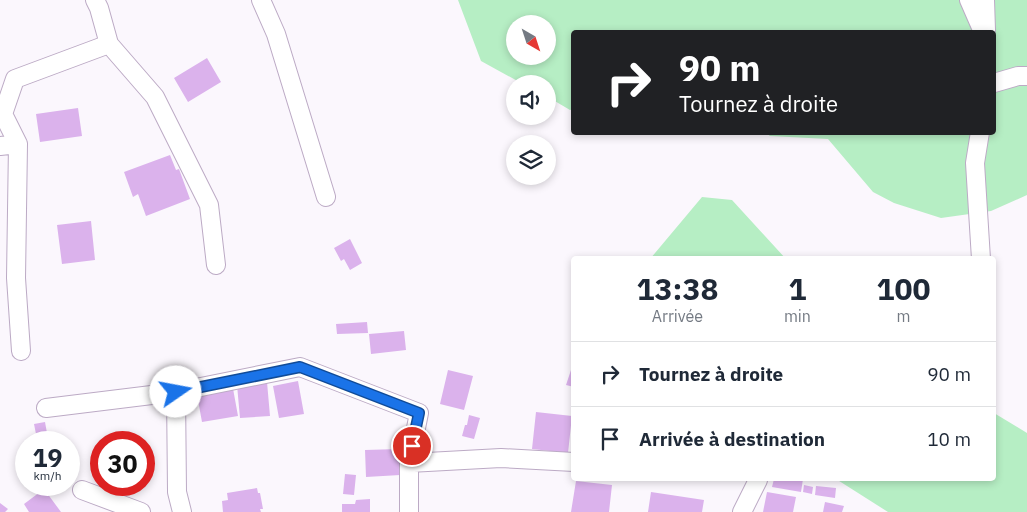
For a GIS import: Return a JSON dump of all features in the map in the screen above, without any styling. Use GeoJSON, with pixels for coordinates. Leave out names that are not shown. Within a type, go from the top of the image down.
{"type":"FeatureCollection","features":[{"type":"Feature","properties":{"kind":"street"},"geometry":{"type":"LineString","coordinates":[[95,0],[109,44],[155,97],[208,205],[216,265]]}},
{"type":"Feature","properties":{"kind":"street"},"geometry":{"type":"LineString","coordinates":[[261,0],[276,34],[326,197]]}},
{"type":"Feature","properties":{"kind":"street"},"geometry":{"type":"LineString","coordinates":[[970,0],[984,30]]}},
{"type":"Feature","properties":{"kind":"street"},"geometry":{"type":"LineString","coordinates":[[985,0],[985,30]]}},
{"type":"Feature","properties":{"kind":"street"},"geometry":{"type":"LineString","coordinates":[[21,350],[16,278],[18,144],[3,114],[16,79],[109,44]]}},
{"type":"Feature","properties":{"kind":"street"},"geometry":{"type":"LineString","coordinates":[[996,82],[1018,76],[1027,76]]}},
{"type":"Feature","properties":{"kind":"street"},"geometry":{"type":"LineString","coordinates":[[980,135],[975,163],[981,256]]}},
{"type":"Feature","properties":{"kind":"street"},"geometry":{"type":"LineString","coordinates":[[0,146],[18,144]]}},
{"type":"Feature","properties":{"kind":"street"},"geometry":{"type":"LineString","coordinates":[[46,408],[176,392],[300,367],[419,413],[409,463],[409,512]]}},
{"type":"Feature","properties":{"kind":"street"},"geometry":{"type":"LineString","coordinates":[[176,392],[177,492],[182,512]]}},
{"type":"Feature","properties":{"kind":"street"},"geometry":{"type":"LineString","coordinates":[[409,463],[501,458],[571,462]]}},
{"type":"Feature","properties":{"kind":"street"},"geometry":{"type":"LineString","coordinates":[[742,512],[758,481]]}},
{"type":"Feature","properties":{"kind":"street"},"geometry":{"type":"LineString","coordinates":[[82,490],[141,512]]}},
{"type":"Feature","properties":{"kind":"green space"},"geometry":{"type":"Polygon","coordinates":[[[458,0],[1027,0],[1027,195],[991,211],[941,218],[894,203],[873,192],[828,139],[769,135],[996,135],[996,30],[571,30],[570,110],[556,102],[556,75],[507,75],[481,61],[458,0]]]}},
{"type":"Feature","properties":{"kind":"green space"},"geometry":{"type":"Polygon","coordinates":[[[702,197],[732,200],[783,256],[653,256],[702,197]]]}},
{"type":"Feature","properties":{"kind":"green space"},"geometry":{"type":"Polygon","coordinates":[[[996,414],[1027,433],[1027,512],[888,512],[839,481],[996,481],[996,414]]]}},
{"type":"Feature","properties":{"kind":"building"},"geometry":{"type":"Polygon","coordinates":[[[207,58],[221,82],[188,102],[174,78],[207,58]]]}},
{"type":"Feature","properties":{"kind":"building"},"geometry":{"type":"Polygon","coordinates":[[[78,108],[82,136],[40,142],[36,114],[78,108]]]}},
{"type":"Feature","properties":{"kind":"building"},"geometry":{"type":"Polygon","coordinates":[[[170,155],[176,170],[179,169],[190,199],[146,216],[138,194],[133,197],[124,172],[170,155]]]}},
{"type":"Feature","properties":{"kind":"building"},"geometry":{"type":"Polygon","coordinates":[[[91,221],[95,260],[62,264],[57,225],[91,221]]]}},
{"type":"Feature","properties":{"kind":"building"},"geometry":{"type":"Polygon","coordinates":[[[350,239],[362,263],[350,270],[344,259],[341,261],[334,248],[350,239]]]}},
{"type":"Feature","properties":{"kind":"building"},"geometry":{"type":"Polygon","coordinates":[[[367,322],[368,333],[337,334],[336,324],[367,322]]]}},
{"type":"Feature","properties":{"kind":"building"},"geometry":{"type":"Polygon","coordinates":[[[404,331],[406,350],[371,354],[369,334],[404,331]]]}},
{"type":"Feature","properties":{"kind":"building"},"geometry":{"type":"Polygon","coordinates":[[[448,370],[473,376],[464,410],[440,404],[448,370]]]}},
{"type":"Feature","properties":{"kind":"building"},"geometry":{"type":"Polygon","coordinates":[[[571,370],[571,386],[566,385],[571,370]]]}},
{"type":"Feature","properties":{"kind":"building"},"geometry":{"type":"Polygon","coordinates":[[[298,381],[304,414],[279,418],[273,386],[298,381]]]}},
{"type":"Feature","properties":{"kind":"building"},"geometry":{"type":"Polygon","coordinates":[[[267,382],[270,416],[240,418],[237,385],[267,382]]]}},
{"type":"Feature","properties":{"kind":"building"},"geometry":{"type":"Polygon","coordinates":[[[232,383],[238,416],[202,422],[196,389],[232,383]]]}},
{"type":"Feature","properties":{"kind":"building"},"geometry":{"type":"Polygon","coordinates":[[[536,412],[571,416],[568,453],[532,449],[536,412]]]}},
{"type":"Feature","properties":{"kind":"building"},"geometry":{"type":"Polygon","coordinates":[[[469,415],[480,418],[474,439],[462,436],[469,415]]]}},
{"type":"Feature","properties":{"kind":"building"},"geometry":{"type":"Polygon","coordinates":[[[45,422],[47,431],[35,431],[34,424],[45,422]]]}},
{"type":"Feature","properties":{"kind":"building"},"geometry":{"type":"Polygon","coordinates":[[[399,449],[400,475],[366,477],[365,450],[399,449]]]}},
{"type":"Feature","properties":{"kind":"building"},"geometry":{"type":"Polygon","coordinates":[[[345,474],[356,475],[354,495],[343,494],[345,474]]]}},
{"type":"Feature","properties":{"kind":"building"},"geometry":{"type":"Polygon","coordinates":[[[576,481],[612,485],[609,512],[571,512],[576,481]]]}},
{"type":"Feature","properties":{"kind":"building"},"geometry":{"type":"Polygon","coordinates":[[[774,481],[803,481],[801,492],[772,487],[774,481]]]}},
{"type":"Feature","properties":{"kind":"building"},"geometry":{"type":"Polygon","coordinates":[[[804,485],[813,487],[812,494],[803,492],[804,485]]]}},
{"type":"Feature","properties":{"kind":"building"},"geometry":{"type":"Polygon","coordinates":[[[816,486],[836,488],[835,498],[815,495],[816,486]]]}},
{"type":"Feature","properties":{"kind":"building"},"geometry":{"type":"Polygon","coordinates":[[[257,488],[258,493],[260,493],[263,509],[260,509],[261,512],[223,512],[222,501],[228,500],[227,493],[257,488]]]}},
{"type":"Feature","properties":{"kind":"building"},"geometry":{"type":"Polygon","coordinates":[[[651,492],[704,500],[702,512],[648,512],[651,492]]]}},
{"type":"Feature","properties":{"kind":"building"},"geometry":{"type":"Polygon","coordinates":[[[767,492],[796,497],[793,512],[763,512],[767,492]]]}},
{"type":"Feature","properties":{"kind":"building"},"geometry":{"type":"Polygon","coordinates":[[[35,496],[49,496],[61,512],[29,512],[24,504],[35,496]]]}},
{"type":"Feature","properties":{"kind":"building"},"geometry":{"type":"Polygon","coordinates":[[[370,499],[370,512],[342,512],[342,504],[355,504],[356,500],[370,499]]]}},
{"type":"Feature","properties":{"kind":"building"},"geometry":{"type":"Polygon","coordinates":[[[825,502],[844,506],[842,512],[823,512],[825,502]]]}},
{"type":"Feature","properties":{"kind":"building"},"geometry":{"type":"Polygon","coordinates":[[[0,503],[8,509],[5,512],[0,512],[0,503]]]}},
{"type":"Feature","properties":{"kind":"route"},"geometry":{"type":"LineString","coordinates":[[176,392],[300,367],[350,388],[419,413],[412,446]]}}]}
